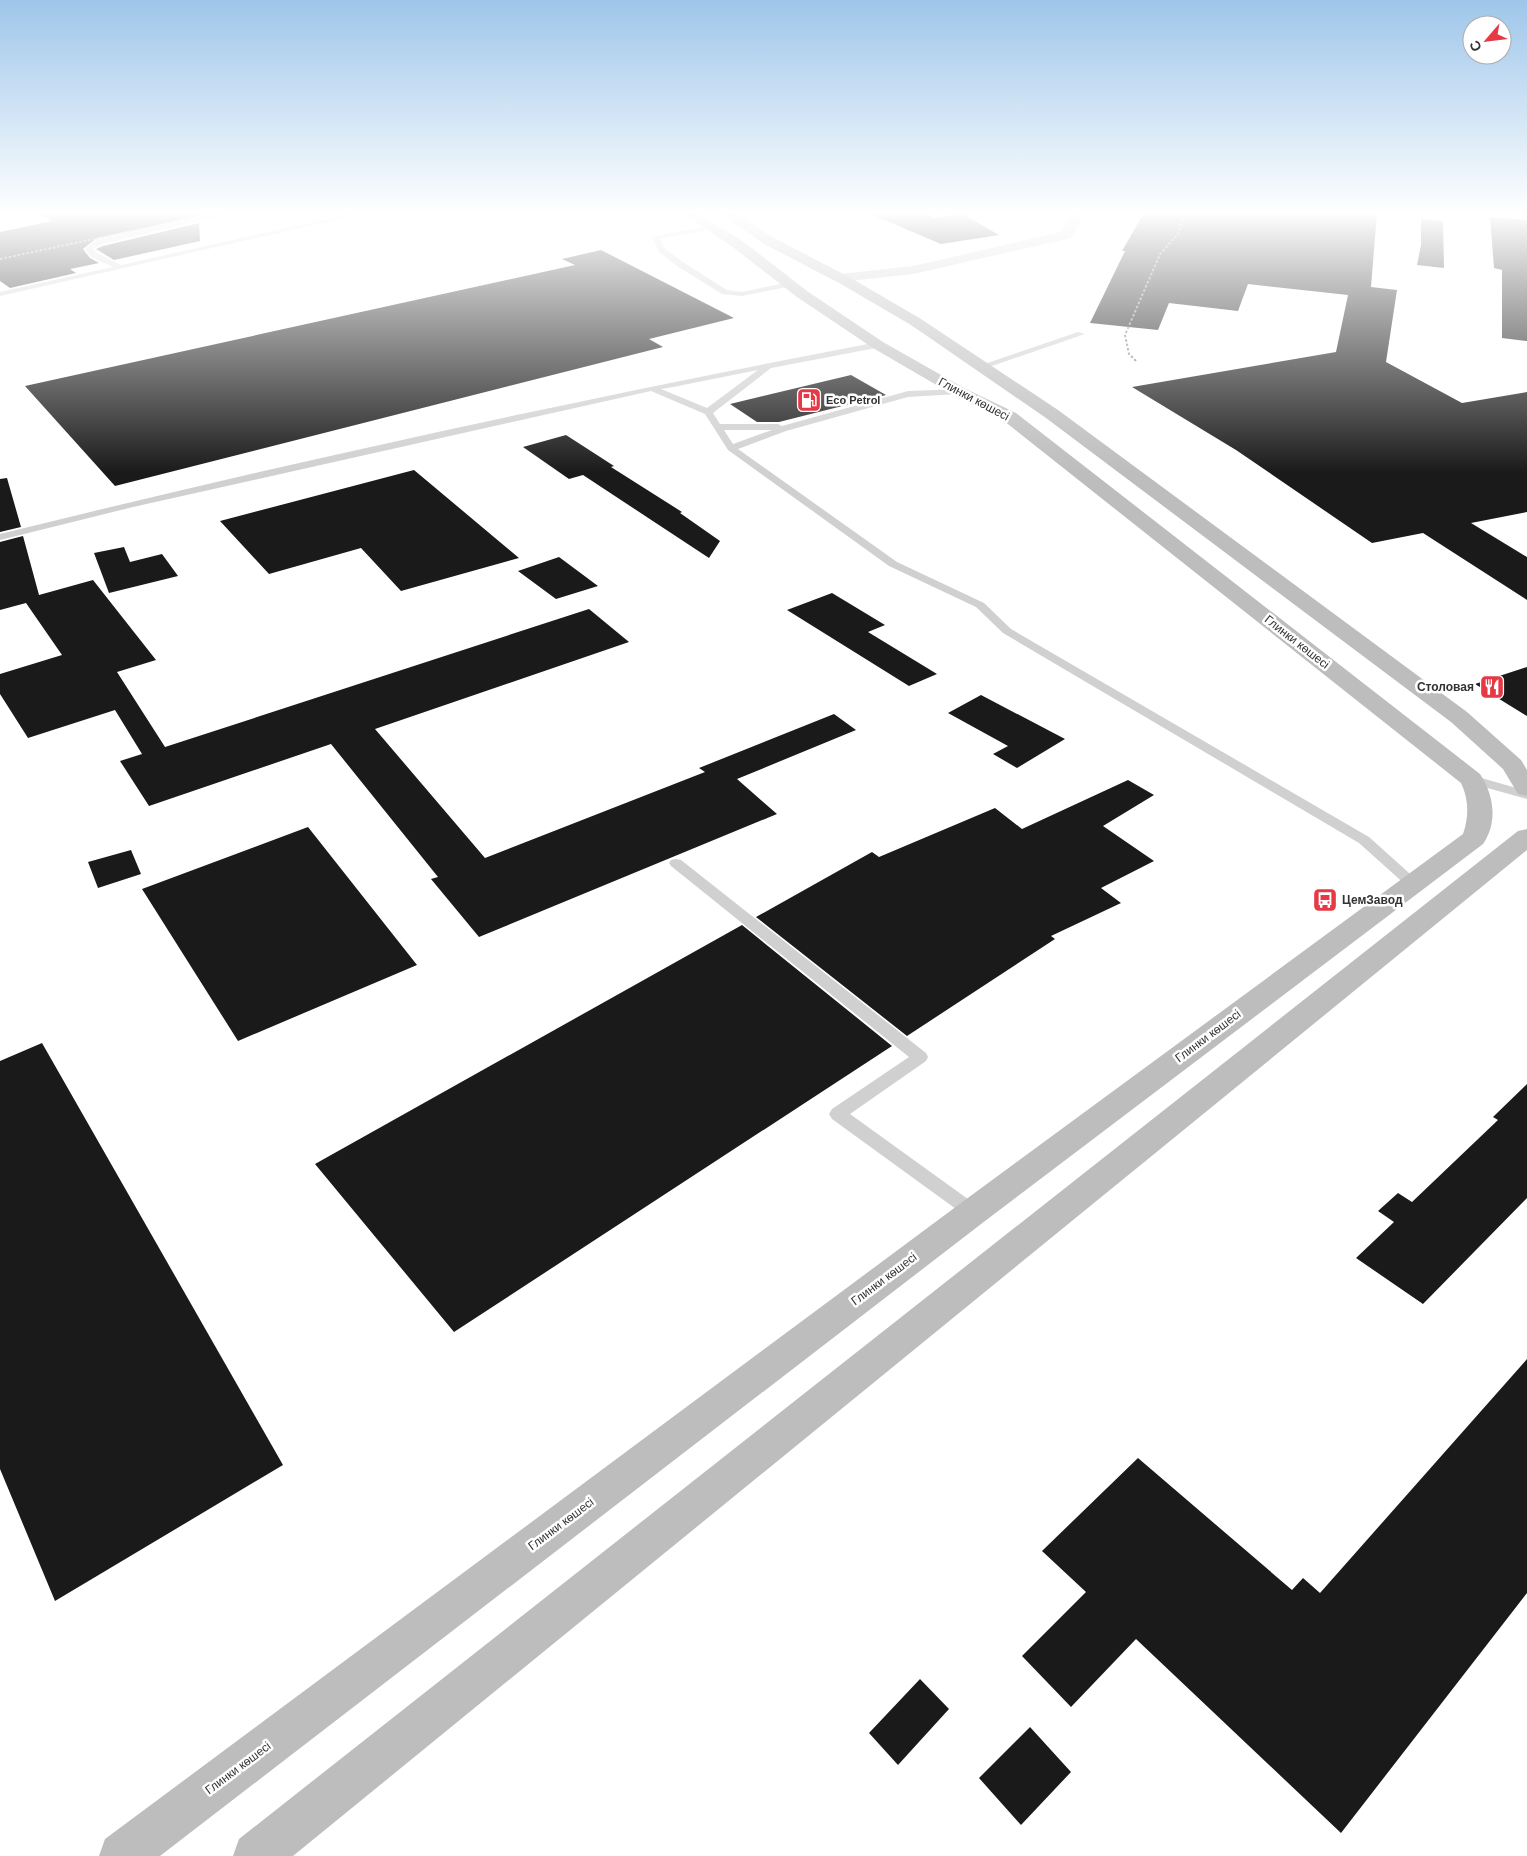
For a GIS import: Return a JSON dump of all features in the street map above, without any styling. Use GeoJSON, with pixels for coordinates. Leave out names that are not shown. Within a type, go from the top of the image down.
{"type":"FeatureCollection","features":[{"type":"Feature","properties":{"kind":"main road","name":"Глинки көшесі"},"geometry":{"type":"LineString","coordinates":[[122,1856],[973,1212],[1474,838],[1481,821],[1481,804],[1471,778],[1010,417],[958,391],[878,345],[823,300]]}},
{"type":"Feature","properties":{"kind":"main road"},"geometry":{"type":"LineString","coordinates":[[878,300],[916,322],[1052,414],[1459,717],[1512,765],[1527,788]]}},
{"type":"Feature","properties":{"kind":"main road"},"geometry":{"type":"LineString","coordinates":[[925,372],[953,374],[980,367]]}},
{"type":"Feature","properties":{"kind":"main road"},"geometry":{"type":"LineString","coordinates":[[256,1856],[1527,837]]}},
{"type":"Feature","properties":{"kind":"lane"},"geometry":{"type":"LineString","coordinates":[[980,367],[1081,334]]}},
{"type":"Feature","properties":{"kind":"lane"},"geometry":{"type":"LineString","coordinates":[[0,537],[133,504],[653,389],[878,345]]}},
{"type":"Feature","properties":{"kind":"lane"},"geometry":{"type":"LineString","coordinates":[[708,412],[771,366]]}},
{"type":"Feature","properties":{"kind":"lane"},"geometry":{"type":"LineString","coordinates":[[653,389],[708,412],[730,448],[893,564],[980,605],[1008,631],[1364,840],[1413,884]]}},
{"type":"Feature","properties":{"kind":"lane"},"geometry":{"type":"LineString","coordinates":[[730,448],[792,427],[908,394],[958,391]]}},
{"type":"Feature","properties":{"kind":"lane"},"geometry":{"type":"LineString","coordinates":[[717,427],[792,427]]}},
{"type":"Feature","properties":{"kind":"lane"},"geometry":{"type":"LineString","coordinates":[[1471,778],[1527,795]]}},
{"type":"Feature","properties":{"kind":"lane"},"geometry":{"type":"LineString","coordinates":[[676,863],[920,1057],[838,1114],[973,1212]]}},
{"type":"Feature","properties":{"kind":"building"},"geometry":{"type":"Polygon","coordinates":[[[418,300],[698,300],[734,318],[649,339],[663,347],[115,486],[25,386],[418,300]]]}},
{"type":"Feature","properties":{"kind":"building"},"geometry":{"type":"Polygon","coordinates":[[[1101,300],[1242,300],[1238,311],[1169,303],[1158,330],[1090,323],[1101,300]]]}},
{"type":"Feature","properties":{"kind":"building"},"geometry":{"type":"Polygon","coordinates":[[[1347,300],[1396,300],[1386,362],[1462,403],[1527,392],[1527,512],[1471,523],[1527,557],[1527,600],[1423,533],[1372,543],[1236,450],[1132,387],[1336,352],[1347,300]]]}},
{"type":"Feature","properties":{"kind":"building"},"geometry":{"type":"Polygon","coordinates":[[[1502,300],[1527,300],[1527,341],[1502,338],[1502,300]]]}},
{"type":"Feature","properties":{"kind":"building","name":"Eco Petrol"},"geometry":{"type":"Polygon","coordinates":[[[851,375],[886,395],[779,422],[757,422],[730,404],[851,375]]]}},
{"type":"Feature","properties":{"kind":"building"},"geometry":{"type":"Polygon","coordinates":[[[566,435],[614,466],[611,467],[682,512],[680,513],[720,541],[709,558],[583,475],[569,479],[523,447],[566,435]]]}},
{"type":"Feature","properties":{"kind":"building"},"geometry":{"type":"Polygon","coordinates":[[[414,470],[519,558],[401,591],[361,548],[269,574],[220,521],[414,470]]]}},
{"type":"Feature","properties":{"kind":"building"},"geometry":{"type":"Polygon","coordinates":[[[7,478],[21,527],[0,532],[0,479],[7,478]]]}},
{"type":"Feature","properties":{"kind":"building"},"geometry":{"type":"Polygon","coordinates":[[[23,536],[39,595],[93,580],[156,660],[117,672],[165,747],[589,609],[629,642],[375,729],[485,858],[705,772],[699,768],[834,714],[856,730],[737,779],[777,814],[479,937],[431,879],[438,877],[331,744],[149,806],[120,761],[142,754],[115,710],[28,738],[0,694],[0,674],[62,655],[26,603],[0,610],[0,542],[23,536]]]}},
{"type":"Feature","properties":{"kind":"building"},"geometry":{"type":"Polygon","coordinates":[[[124,547],[130,562],[162,554],[178,576],[109,593],[94,553],[124,547]]]}},
{"type":"Feature","properties":{"kind":"building"},"geometry":{"type":"Polygon","coordinates":[[[559,557],[598,586],[556,599],[518,571],[559,557]]]}},
{"type":"Feature","properties":{"kind":"building"},"geometry":{"type":"Polygon","coordinates":[[[832,593],[885,625],[868,632],[937,674],[909,686],[787,610],[832,593]]]}},
{"type":"Feature","properties":{"kind":"building"},"geometry":{"type":"Polygon","coordinates":[[[1527,667],[1527,716],[1475,684],[1527,667]]]}},
{"type":"Feature","properties":{"kind":"building"},"geometry":{"type":"Polygon","coordinates":[[[981,695],[1065,739],[1017,768],[993,754],[1008,746],[948,713],[981,695]]]}},
{"type":"Feature","properties":{"kind":"building"},"geometry":{"type":"Polygon","coordinates":[[[1128,780],[1154,795],[1103,826],[1154,861],[1101,888],[1121,903],[1051,936],[1055,939],[907,1036],[756,917],[872,852],[879,857],[995,808],[1022,829],[1128,780]]]}},
{"type":"Feature","properties":{"kind":"building"},"geometry":{"type":"Polygon","coordinates":[[[308,827],[417,965],[238,1041],[142,889],[308,827]]]}},
{"type":"Feature","properties":{"kind":"building"},"geometry":{"type":"Polygon","coordinates":[[[131,850],[141,874],[98,888],[88,862],[131,850]]]}},
{"type":"Feature","properties":{"kind":"building"},"geometry":{"type":"Polygon","coordinates":[[[742,925],[892,1046],[454,1332],[315,1164],[742,925]]]}},
{"type":"Feature","properties":{"kind":"building"},"geometry":{"type":"Polygon","coordinates":[[[42,1043],[283,1465],[55,1601],[0,1469],[0,1061],[42,1043]]]}},
{"type":"Feature","properties":{"kind":"building"},"geometry":{"type":"Polygon","coordinates":[[[1527,1084],[1527,1198],[1423,1304],[1356,1258],[1394,1222],[1378,1211],[1398,1193],[1412,1202],[1498,1120],[1493,1117],[1527,1084]]]}},
{"type":"Feature","properties":{"kind":"building"},"geometry":{"type":"Polygon","coordinates":[[[1527,1359],[1527,1593],[1341,1833],[1136,1639],[1071,1707],[1022,1656],[1086,1592],[1042,1551],[1138,1458],[1292,1590],[1303,1578],[1320,1593],[1527,1359]]]}},
{"type":"Feature","properties":{"kind":"building"},"geometry":{"type":"Polygon","coordinates":[[[920,1679],[949,1709],[898,1765],[869,1733],[920,1679]]]}},
{"type":"Feature","properties":{"kind":"building"},"geometry":{"type":"Polygon","coordinates":[[[1030,1727],[1071,1772],[1021,1825],[979,1778],[1030,1727]]]}},
{"type":"Feature","properties":{"kind":"railway"},"geometry":{"type":"LineString","coordinates":[[1136,361],[1129,354],[1125,335],[1140,300]]}},
{"type":"Feature","properties":{"kind":"place","name":"Eco Petrol"},"geometry":{"type":"Point","coordinates":[809,400]}},
{"type":"Feature","properties":{"kind":"place","name":"Столовая"},"geometry":{"type":"Point","coordinates":[1492,687]}},
{"type":"Feature","properties":{"kind":"place","name":"ЦемЗавод"},"geometry":{"type":"Point","coordinates":[1325,900]}}]}
